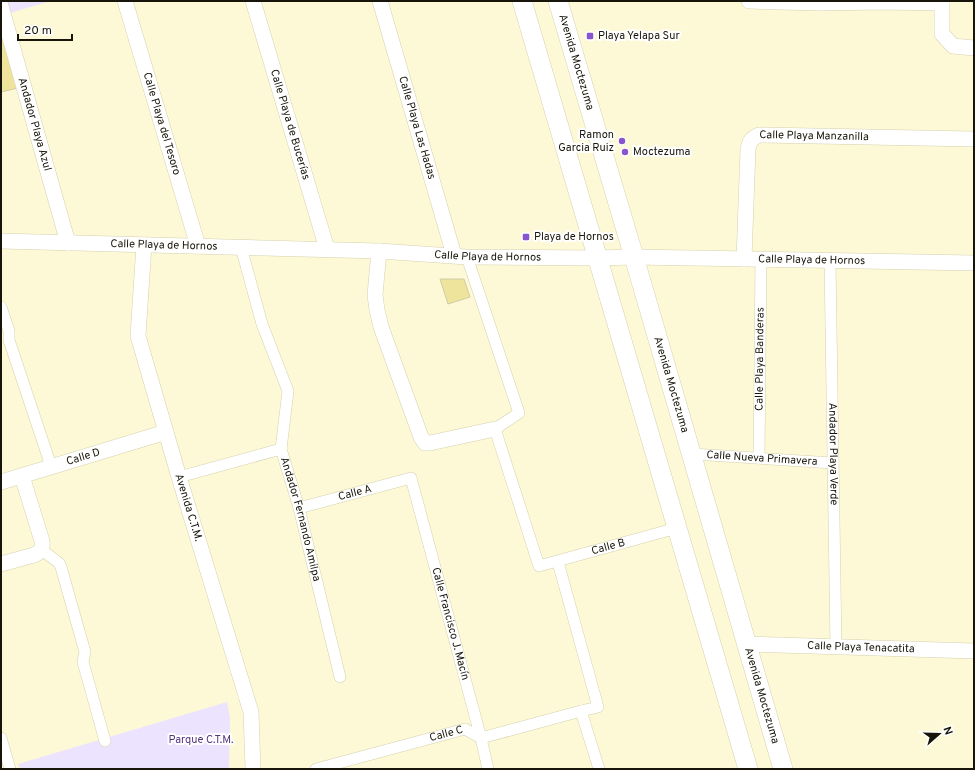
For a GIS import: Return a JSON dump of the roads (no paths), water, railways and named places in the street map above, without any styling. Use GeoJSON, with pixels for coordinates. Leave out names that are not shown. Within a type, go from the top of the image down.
{"type":"FeatureCollection","features":[{"type":"Feature","properties":{"kind":"street","name":"Calle Playa del Tesoro"},"geometry":{"type":"LineString","coordinates":[[125,1],[198,246]]}},
{"type":"Feature","properties":{"kind":"street","name":"Calle Playa de Bucerías"},"geometry":{"type":"LineString","coordinates":[[253,1],[327,249]]}},
{"type":"Feature","properties":{"kind":"street","name":"Calle Playa Las Hadas"},"geometry":{"type":"LineString","coordinates":[[380,1],[460,256]]}},
{"type":"Feature","properties":{"kind":"street"},"geometry":{"type":"LineString","coordinates":[[522,1],[748,769]]}},
{"type":"Feature","properties":{"kind":"street","name":"Avenida Moctezuma"},"geometry":{"type":"LineString","coordinates":[[558,1],[784,769]]}},
{"type":"Feature","properties":{"kind":"street"},"geometry":{"type":"LineString","coordinates":[[749,1],[942,2],[942,34],[953,46],[974,48]]}},
{"type":"Feature","properties":{"kind":"street","name":"Andador Playa Azul"},"geometry":{"type":"LineString","coordinates":[[1,6],[68,243]]}},
{"type":"Feature","properties":{"kind":"street","name":"Calle Playa Manzanilla"},"geometry":{"type":"LineString","coordinates":[[744,259],[748,149],[749,143],[752,139],[759,135],[974,139]]}},
{"type":"Feature","properties":{"kind":"street","name":"Calle Playa de Hornos"},"geometry":{"type":"LineString","coordinates":[[1,241],[379,250],[460,256],[597,258],[634,257],[974,263]]}},
{"type":"Feature","properties":{"kind":"street","name":"Avenida C.T.M."},"geometry":{"type":"LineString","coordinates":[[144,245],[138,336],[179,477],[251,712],[253,769]]}},
{"type":"Feature","properties":{"kind":"street","name":"Andador Fernando Amilpa"},"geometry":{"type":"LineString","coordinates":[[241,247],[262,324],[288,391],[281,449],[299,508],[340,677]]}},
{"type":"Feature","properties":{"kind":"street"},"geometry":{"type":"LineString","coordinates":[[379,250],[375,295],[381,327],[418,432],[425,443],[430,444],[495,429],[519,413],[460,256]]}},
{"type":"Feature","properties":{"kind":"street","name":"Calle Playa Banderas"},"geometry":{"type":"LineString","coordinates":[[759,458],[760,259]]}},
{"type":"Feature","properties":{"kind":"street","name":"Andador Playa Verde"},"geometry":{"type":"LineString","coordinates":[[830,261],[836,647]]}},
{"type":"Feature","properties":{"kind":"street"},"geometry":{"type":"LineString","coordinates":[[1,307],[9,331],[10,340],[51,466]]}},
{"type":"Feature","properties":{"kind":"street","name":"Calle B"},"geometry":{"type":"LineString","coordinates":[[495,429],[539,566],[677,528]]}},
{"type":"Feature","properties":{"kind":"street","name":"Calle D"},"geometry":{"type":"LineString","coordinates":[[1,482],[166,432]]}},
{"type":"Feature","properties":{"kind":"street"},"geometry":{"type":"LineString","coordinates":[[179,477],[281,449]]}},
{"type":"Feature","properties":{"kind":"street","name":"Calle Nueva Primavera"},"geometry":{"type":"LineString","coordinates":[[692,454],[833,463]]}},
{"type":"Feature","properties":{"kind":"street"},"geometry":{"type":"LineString","coordinates":[[1,564],[39,553],[43,546],[22,476]]}},
{"type":"Feature","properties":{"kind":"street","name":"Calle A"},"geometry":{"type":"LineString","coordinates":[[299,508],[411,478]]}},
{"type":"Feature","properties":{"kind":"street","name":"Calle Francisco J. Macín"},"geometry":{"type":"LineString","coordinates":[[411,478],[488,769]]}},
{"type":"Feature","properties":{"kind":"street"},"geometry":{"type":"LineString","coordinates":[[42,550],[62,567],[85,652],[83,662],[105,741]]}},
{"type":"Feature","properties":{"kind":"street"},"geometry":{"type":"LineString","coordinates":[[481,738],[598,707],[558,562]]}},
{"type":"Feature","properties":{"kind":"street","name":"Calle Playa Tenacatita"},"geometry":{"type":"LineString","coordinates":[[747,644],[974,651]]}},
{"type":"Feature","properties":{"kind":"street"},"geometry":{"type":"LineString","coordinates":[[582,711],[599,769]]}},
{"type":"Feature","properties":{"kind":"street","name":"Calle C"},"geometry":{"type":"LineString","coordinates":[[316,769],[466,729],[481,738]]}},
{"type":"Feature","properties":{"kind":"street"},"geometry":{"type":"LineString","coordinates":[[1,738],[10,769]]}},
{"type":"Feature","properties":{"kind":"place","name":"Playa Yelapa Sur"},"geometry":{"type":"Point","coordinates":[590,36]}},
{"type":"Feature","properties":{"kind":"place","name":"Ramon Garcia Ruiz"},"geometry":{"type":"Point","coordinates":[622,141]}},
{"type":"Feature","properties":{"kind":"place","name":"Moctezuma"},"geometry":{"type":"Point","coordinates":[625,152]}},
{"type":"Feature","properties":{"kind":"place","name":"Playa de Hornos"},"geometry":{"type":"Point","coordinates":[526,237]}},
{"type":"Feature","properties":{"kind":"park label","name":"Parque C.T.M."},"geometry":{"type":"Point","coordinates":[201,740]}}]}
